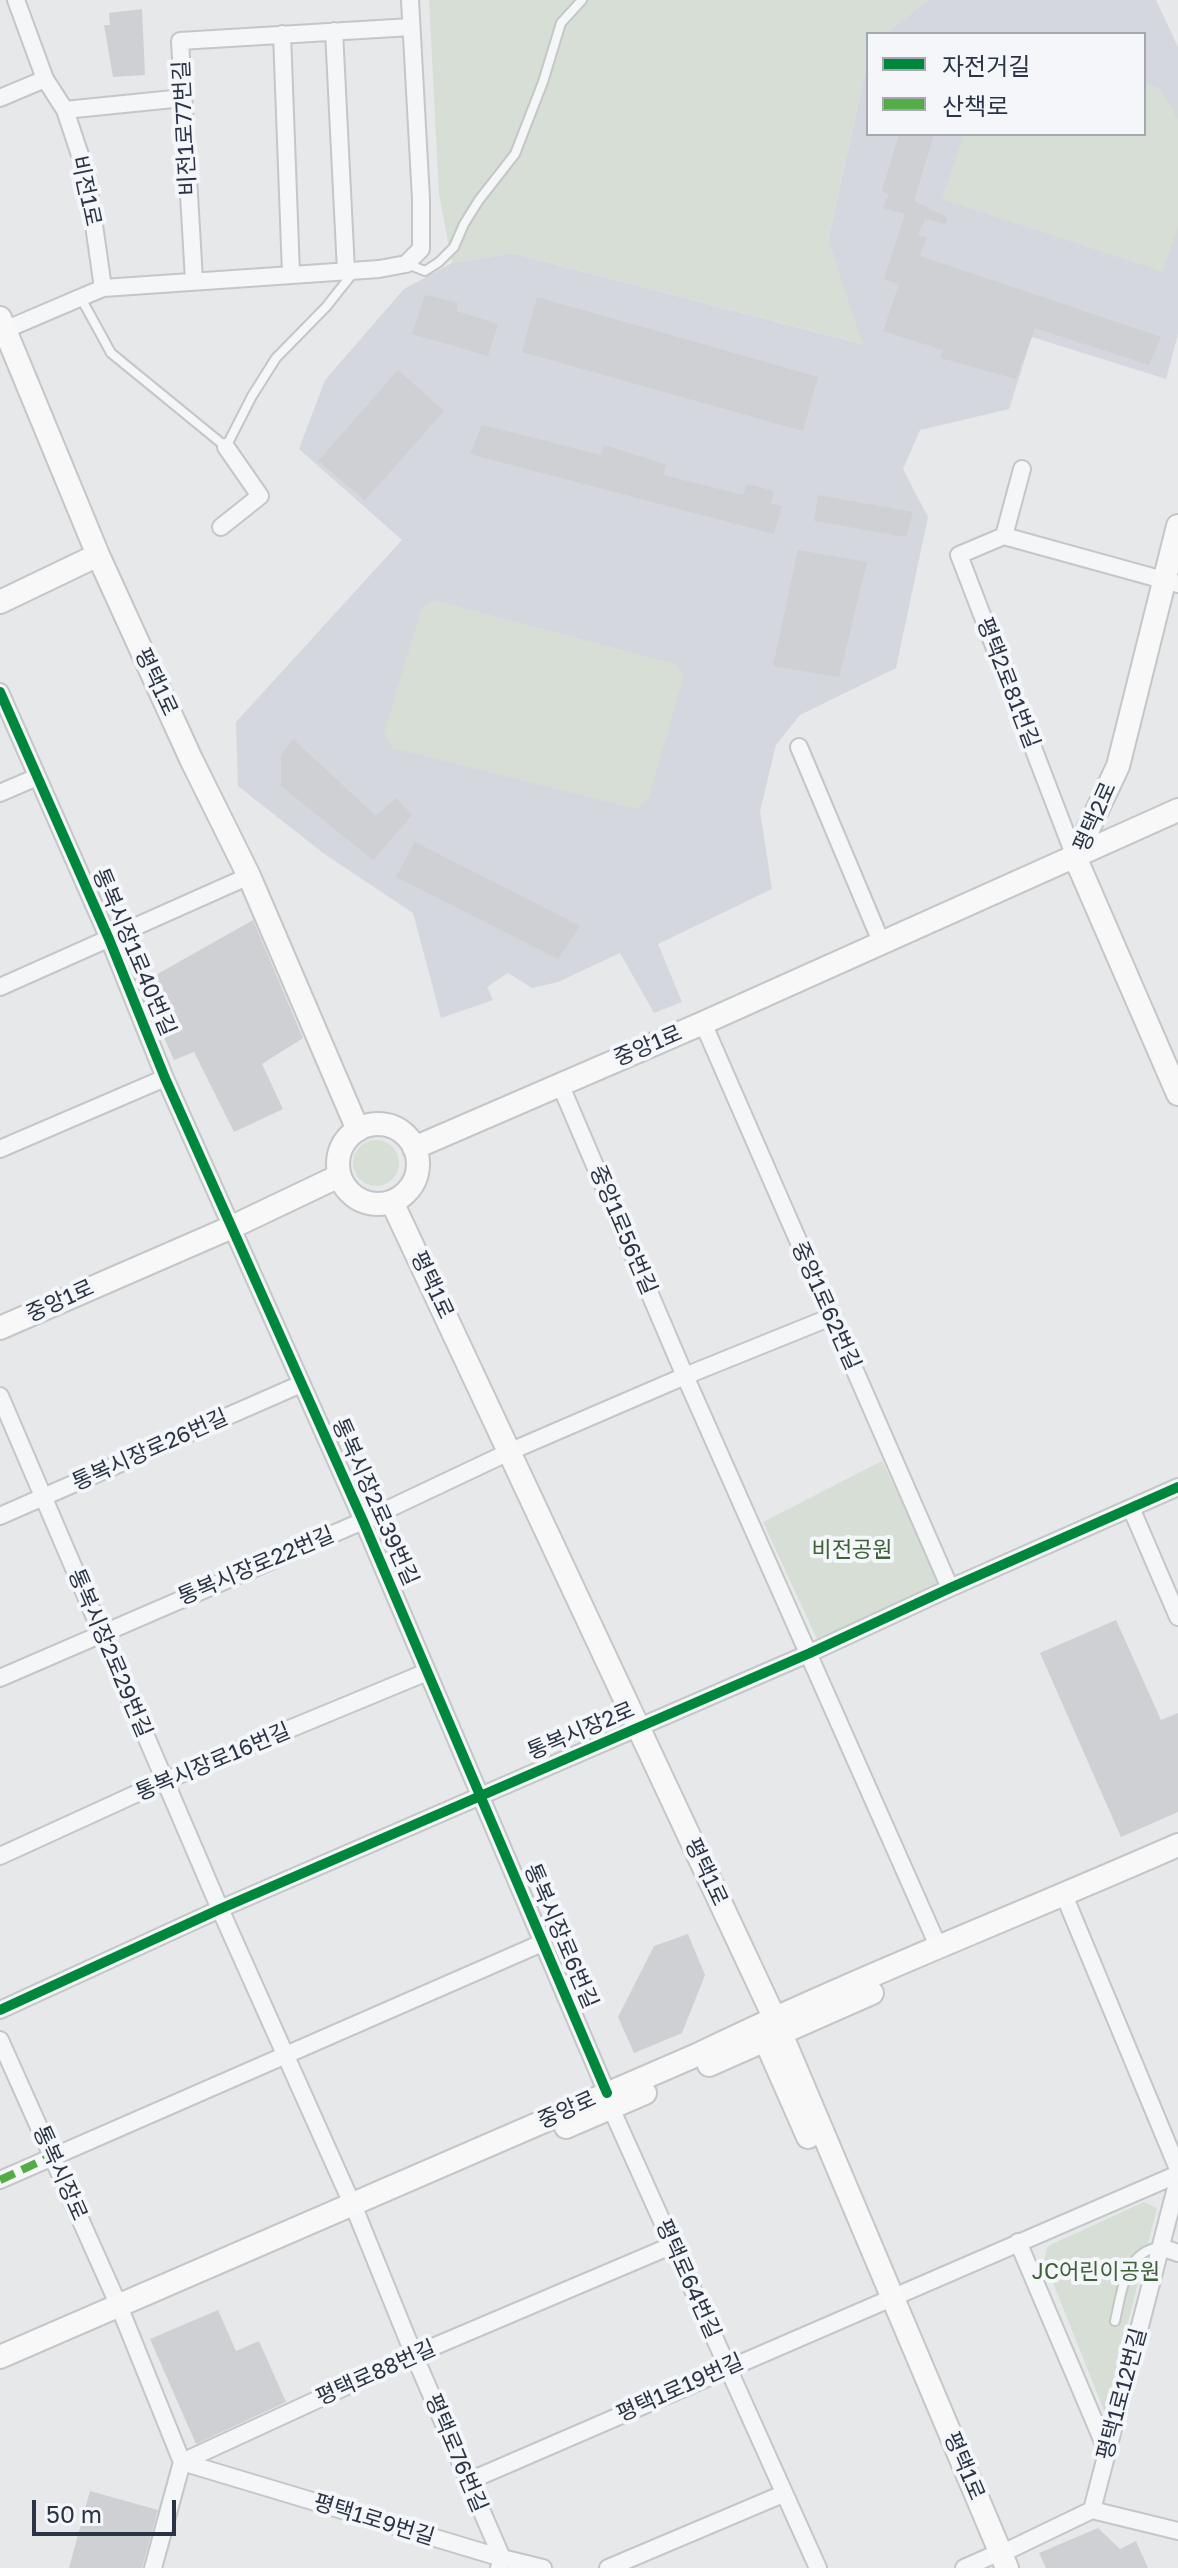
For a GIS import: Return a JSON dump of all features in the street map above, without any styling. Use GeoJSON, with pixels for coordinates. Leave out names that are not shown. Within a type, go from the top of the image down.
{"type":"FeatureCollection","features":[{"type":"Feature","properties":{"kind":"street","name":"비전1로"},"geometry":{"type":"LineString","coordinates":[[16,0],[45,79],[65,110],[87,176],[103,288]]}},
{"type":"Feature","properties":{"kind":"street"},"geometry":{"type":"LineString","coordinates":[[2,327],[82,300],[103,288],[406,264],[421,249],[410,0]]}},
{"type":"Feature","properties":{"kind":"street"},"geometry":{"type":"LineString","coordinates":[[291,274],[282,34],[411,27]]}},
{"type":"Feature","properties":{"kind":"street"},"geometry":{"type":"LineString","coordinates":[[334,31],[350,270]]}},
{"type":"Feature","properties":{"kind":"street","name":"비전1로77번길"},"geometry":{"type":"LineString","coordinates":[[194,280],[180,41],[282,34]]}},
{"type":"Feature","properties":{"kind":"street"},"geometry":{"type":"LineString","coordinates":[[0,98],[45,79]]}},
{"type":"Feature","properties":{"kind":"street"},"geometry":{"type":"LineString","coordinates":[[65,110],[183,98]]}},
{"type":"Feature","properties":{"kind":"street","name":"평택1로"},"geometry":{"type":"LineString","coordinates":[[2,327],[98,555],[191,759],[249,876],[358,1130]]}},
{"type":"Feature","properties":{"kind":"street"},"geometry":{"type":"LineString","coordinates":[[221,527],[260,496],[226,447]]}},
{"type":"Feature","properties":{"kind":"street"},"geometry":{"type":"LineString","coordinates":[[1022,469],[1004,536],[1171,582]]}},
{"type":"Feature","properties":{"kind":"street","name":"평택2로"},"geometry":{"type":"LineString","coordinates":[[1178,526],[1171,582],[1118,766],[1075,857],[1178,1094]]}},
{"type":"Feature","properties":{"kind":"street","name":"평택2로81번길"},"geometry":{"type":"LineString","coordinates":[[1004,536],[959,555],[1075,857]]}},
{"type":"Feature","properties":{"kind":"street"},"geometry":{"type":"LineString","coordinates":[[0,602],[98,555]]}},
{"type":"Feature","properties":{"kind":"street","name":"통복시장1로40번길"},"geometry":{"type":"LineString","coordinates":[[0,692],[232,1227]]}},
{"type":"Feature","properties":{"kind":"street"},"geometry":{"type":"LineString","coordinates":[[799,747],[882,944]]}},
{"type":"Feature","properties":{"kind":"street"},"geometry":{"type":"LineString","coordinates":[[0,793],[37,777]]}},
{"type":"Feature","properties":{"kind":"street","name":"중앙1로"},"geometry":{"type":"LineString","coordinates":[[414,1148],[882,944],[1178,810]]}},
{"type":"Feature","properties":{"kind":"street"},"geometry":{"type":"LineString","coordinates":[[1075,857],[1096,871],[1178,1057]]}},
{"type":"Feature","properties":{"kind":"street"},"geometry":{"type":"LineString","coordinates":[[0,987],[249,876]]}},
{"type":"Feature","properties":{"kind":"street","name":"중앙1로62번길"},"geometry":{"type":"LineString","coordinates":[[703,1023],[950,1588]]}},
{"type":"Feature","properties":{"kind":"street"},"geometry":{"type":"LineString","coordinates":[[0,1149],[165,1078]]}},
{"type":"Feature","properties":{"kind":"street","name":"중앙1로56번길"},"geometry":{"type":"LineString","coordinates":[[560,1084],[685,1376],[810,1653]]}},
{"type":"Feature","properties":{"kind":"street"},"geometry":{"type":"LineString","coordinates":[[379,1124],[390,1127],[400,1131],[414,1148],[417,1158],[415,1179],[401,1197],[392,1202],[370,1204],[360,1200],[351,1194],[339,1176],[343,1145],[358,1130],[379,1124]]}},
{"type":"Feature","properties":{"kind":"street","name":"중앙1로"},"geometry":{"type":"LineString","coordinates":[[0,1328],[232,1227],[339,1176]]}},
{"type":"Feature","properties":{"kind":"street","name":"평택1로"},"geometry":{"type":"LineString","coordinates":[[392,1202],[638,1728],[998,2561]]}},
{"type":"Feature","properties":{"kind":"street","name":"통복시장2로39번길"},"geometry":{"type":"LineString","coordinates":[[232,1227],[363,1521],[479,1795]]}},
{"type":"Feature","properties":{"kind":"street"},"geometry":{"type":"LineString","coordinates":[[511,1451],[831,1317]]}},
{"type":"Feature","properties":{"kind":"street","name":"통복시장로26번길"},"geometry":{"type":"LineString","coordinates":[[0,1516],[301,1384]]}},
{"type":"Feature","properties":{"kind":"street","name":"통복시장2로29번길"},"geometry":{"type":"LineString","coordinates":[[0,1396],[220,1909]]}},
{"type":"Feature","properties":{"kind":"street","name":"통복시장로22번길"},"geometry":{"type":"LineString","coordinates":[[0,1678],[363,1521],[511,1451]]}},
{"type":"Feature","properties":{"kind":"street","name":"통복시장2로"},"geometry":{"type":"LineString","coordinates":[[0,2010],[220,1909],[810,1653],[1178,1487]]}},
{"type":"Feature","properties":{"kind":"street"},"geometry":{"type":"LineString","coordinates":[[1131,1508],[1178,1617]]}},
{"type":"Feature","properties":{"kind":"street"},"geometry":{"type":"LineString","coordinates":[[810,1653],[939,1948]]}},
{"type":"Feature","properties":{"kind":"street","name":"통복시장로16번길"},"geometry":{"type":"LineString","coordinates":[[0,1856],[164,1781],[427,1672]]}},
{"type":"Feature","properties":{"kind":"street","name":"통복시장로6번길"},"geometry":{"type":"LineString","coordinates":[[479,1795],[609,2100]]}},
{"type":"Feature","properties":{"kind":"street","name":"중앙로"},"geometry":{"type":"LineString","coordinates":[[0,2372],[121,2313],[1067,1901],[1178,1845]]}},
{"type":"Feature","properties":{"kind":"street","name":"중앙로"},"geometry":{"type":"LineString","coordinates":[[770,2029],[939,1948],[1178,1860]]}},
{"type":"Feature","properties":{"kind":"street"},"geometry":{"type":"LineString","coordinates":[[1067,1901],[1178,2174]]}},
{"type":"Feature","properties":{"kind":"street"},"geometry":{"type":"LineString","coordinates":[[220,1909],[355,2211]]}},
{"type":"Feature","properties":{"kind":"street","name":"통복시장로6번길"},"geometry":{"type":"LineString","coordinates":[[0,2180],[542,1943]]}},
{"type":"Feature","properties":{"kind":"street","name":"통복시장로"},"geometry":{"type":"LineString","coordinates":[[0,2040],[121,2313]]}},
{"type":"Feature","properties":{"kind":"street","name":"평택로64번길"},"geometry":{"type":"LineString","coordinates":[[609,2100],[818,2568]]}},
{"type":"Feature","properties":{"kind":"street","name":"평택1로19번길"},"geometry":{"type":"LineString","coordinates":[[469,2481],[1178,2174]]}},
{"type":"Feature","properties":{"kind":"street","name":"평택1로12번길"},"geometry":{"type":"LineString","coordinates":[[1092,2510],[1178,2174]]}},
{"type":"Feature","properties":{"kind":"street","name":"평택로76번길"},"geometry":{"type":"LineString","coordinates":[[355,2211],[469,2481],[500,2563]]}},
{"type":"Feature","properties":{"kind":"street"},"geometry":{"type":"LineString","coordinates":[[1018,2242],[1107,2451]]}},
{"type":"Feature","properties":{"kind":"street","name":"평택로88번길"},"geometry":{"type":"LineString","coordinates":[[182,2462],[414,2355],[673,2245]]}},
{"type":"Feature","properties":{"kind":"street"},"geometry":{"type":"LineString","coordinates":[[1161,2247],[1178,2253]]}},
{"type":"Feature","properties":{"kind":"street"},"geometry":{"type":"LineString","coordinates":[[121,2313],[182,2462],[153,2568]]}},
{"type":"Feature","properties":{"kind":"street","name":"중앙로"},"geometry":{"type":"LineString","coordinates":[[0,2357],[121,2313]]}},
{"type":"Feature","properties":{"kind":"street","name":"평택1로9번길"},"geometry":{"type":"LineString","coordinates":[[182,2462],[500,2563],[543,2568]]}},
{"type":"Feature","properties":{"kind":"street"},"geometry":{"type":"LineString","coordinates":[[608,2568],[783,2494]]}},
{"type":"Feature","properties":{"kind":"street"},"geometry":{"type":"LineString","coordinates":[[964,2568],[998,2561],[1009,2550],[1092,2510],[1178,2531]]}},
{"type":"Feature","properties":{"kind":"lane"},"geometry":{"type":"LineString","coordinates":[[406,264],[425,271],[454,247],[471,212],[515,154],[543,82],[561,23],[582,0]]}},
{"type":"Feature","properties":{"kind":"lane"},"geometry":{"type":"LineString","coordinates":[[82,300],[111,353],[226,447],[276,358],[326,307],[350,270]]}},
{"type":"Feature","properties":{"kind":"lane"},"geometry":{"type":"LineString","coordinates":[[1115,2321],[1127,2272],[1136,2257],[1151,2248],[1161,2247]]}},
{"type":"Feature","properties":{"kind":"shaded area"},"geometry":{"type":"Polygon","coordinates":[[[928,0],[1156,0],[1178,47],[1178,334],[1166,379],[1032,337],[1009,409],[920,430],[903,469],[928,517],[896,668],[800,715],[776,745],[760,811],[772,889],[658,944],[682,1002],[654,1013],[620,953],[558,982],[532,988],[508,973],[487,987],[493,1000],[441,1018],[413,913],[323,853],[238,786],[236,722],[402,540],[299,449],[325,380],[404,289],[452,263],[511,253],[862,344],[828,240],[866,69],[866,136],[1146,136],[1146,32],[888,32],[928,0]]]}},
{"type":"Feature","properties":{"kind":"green space"},"geometry":{"type":"Polygon","coordinates":[[[429,0],[928,0],[888,32],[866,32],[866,69],[828,239],[863,344],[511,253],[452,263],[439,194],[429,0]]]}},
{"type":"Feature","properties":{"kind":"green space"},"geometry":{"type":"Polygon","coordinates":[[[1146,84],[1159,88],[1178,119],[1178,227],[1163,272],[942,199],[963,136],[1146,136],[1146,84]]]}},
{"type":"Feature","properties":{"kind":"green space"},"geometry":{"type":"Polygon","coordinates":[[[434,600],[676,664],[684,676],[648,800],[636,809],[392,748],[384,733],[421,610],[434,600]]]}},
{"type":"Feature","properties":{"kind":"green space"},"geometry":{"type":"Polygon","coordinates":[[[376,1140],[392,1147],[399,1163],[392,1179],[376,1186],[360,1179],[353,1163],[360,1147],[376,1140]]]}},
{"type":"Feature","properties":{"kind":"green space","name":"비전공원"},"geometry":{"type":"Polygon","coordinates":[[[882,1461],[942,1583],[817,1639],[763,1522],[882,1461]]]}},
{"type":"Feature","properties":{"kind":"green space","name":"JC어린이공원"},"geometry":{"type":"Polygon","coordinates":[[[1144,2202],[1157,2208],[1105,2413],[1044,2260],[1048,2246],[1144,2202]]]}},
{"type":"Feature","properties":{"kind":"building"},"geometry":{"type":"Polygon","coordinates":[[[142,9],[145,75],[113,77],[104,25],[110,25],[109,13],[142,9]]]}},
{"type":"Feature","properties":{"kind":"building"},"geometry":{"type":"Polygon","coordinates":[[[898,136],[933,136],[914,201],[948,218],[945,224],[925,219],[918,235],[927,238],[920,256],[1161,337],[1149,365],[1035,328],[1016,379],[941,358],[943,350],[883,331],[899,284],[884,279],[905,214],[883,208],[889,194],[882,191],[898,136]]]}},
{"type":"Feature","properties":{"kind":"building"},"geometry":{"type":"Polygon","coordinates":[[[425,295],[458,303],[456,311],[498,324],[488,356],[412,334],[425,295]]]}},
{"type":"Feature","properties":{"kind":"building"},"geometry":{"type":"Polygon","coordinates":[[[537,297],[818,377],[803,431],[522,352],[537,297]]]}},
{"type":"Feature","properties":{"kind":"building"},"geometry":{"type":"Polygon","coordinates":[[[398,370],[444,411],[365,500],[318,461],[398,370]]]}},
{"type":"Feature","properties":{"kind":"building"},"geometry":{"type":"Polygon","coordinates":[[[482,425],[601,455],[604,445],[667,465],[663,475],[743,495],[747,484],[774,491],[771,504],[782,506],[774,534],[470,454],[482,425]]]}},
{"type":"Feature","properties":{"kind":"building"},"geometry":{"type":"Polygon","coordinates":[[[818,495],[913,512],[906,537],[814,521],[818,495]]]}},
{"type":"Feature","properties":{"kind":"building"},"geometry":{"type":"Polygon","coordinates":[[[798,550],[867,562],[839,677],[773,666],[798,550]]]}},
{"type":"Feature","properties":{"kind":"building"},"geometry":{"type":"Polygon","coordinates":[[[293,739],[376,816],[396,798],[412,815],[373,860],[281,786],[281,755],[293,739]]]}},
{"type":"Feature","properties":{"kind":"building"},"geometry":{"type":"Polygon","coordinates":[[[415,842],[580,926],[558,959],[396,877],[415,842]]]}},
{"type":"Feature","properties":{"kind":"building"},"geometry":{"type":"Polygon","coordinates":[[[253,920],[303,1038],[262,1064],[283,1109],[234,1132],[194,1052],[174,1060],[140,984],[253,920]]]}},
{"type":"Feature","properties":{"kind":"building"},"geometry":{"type":"Polygon","coordinates":[[[1116,1620],[1161,1720],[1178,1713],[1178,1812],[1121,1837],[1040,1653],[1116,1620]]]}},
{"type":"Feature","properties":{"kind":"building"},"geometry":{"type":"Polygon","coordinates":[[[688,1934],[705,1975],[682,2033],[634,2053],[618,2017],[654,1946],[688,1934]]]}},
{"type":"Feature","properties":{"kind":"building"},"geometry":{"type":"Polygon","coordinates":[[[218,2310],[236,2351],[259,2341],[286,2402],[196,2444],[150,2339],[218,2310]]]}},
{"type":"Feature","properties":{"kind":"building"},"geometry":{"type":"Polygon","coordinates":[[[90,2491],[158,2510],[142,2568],[69,2568],[90,2491]]]}},
{"type":"Feature","properties":{"kind":"building"},"geometry":{"type":"Polygon","coordinates":[[[1098,2528],[1120,2549],[1136,2541],[1148,2568],[1046,2568],[1039,2553],[1098,2528]]]}},
{"type":"Feature","properties":{"kind":"marked path"},"geometry":{"type":"LineString","coordinates":[[0,2180],[52,2156]]}},
{"type":"Feature","properties":{"kind":"cycle path"},"geometry":{"type":"LineString","coordinates":[[0,692],[109,939],[165,1078],[363,1521],[607,2093]]}},
{"type":"Feature","properties":{"kind":"cycle path"},"geometry":{"type":"LineString","coordinates":[[0,2010],[220,1909],[810,1653],[1178,1487]]}}]}
